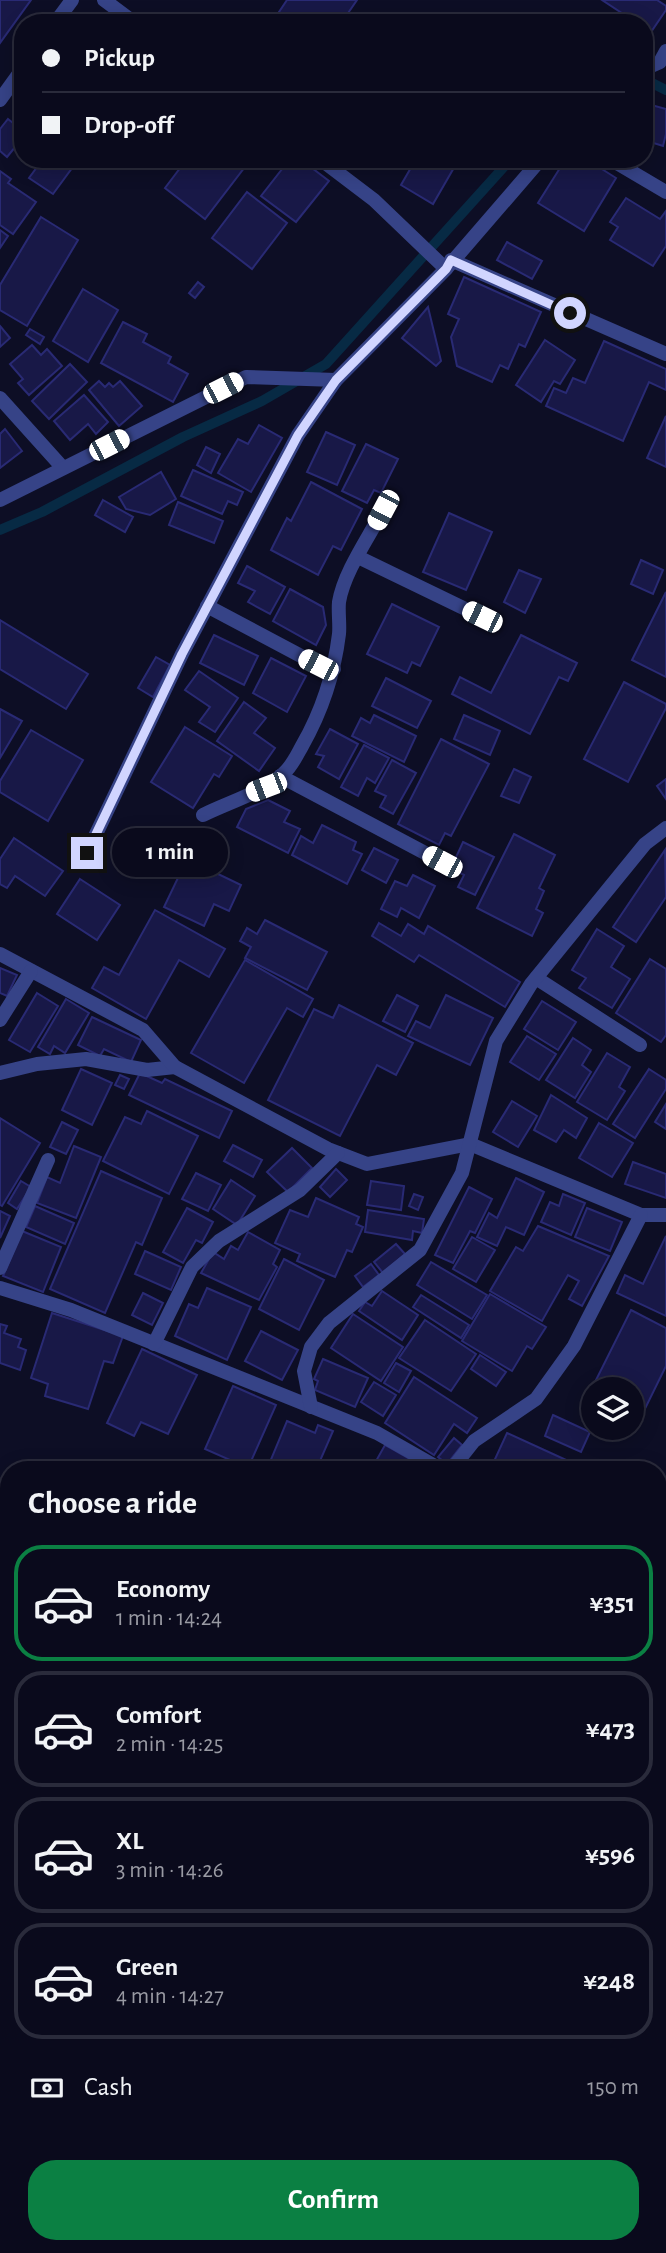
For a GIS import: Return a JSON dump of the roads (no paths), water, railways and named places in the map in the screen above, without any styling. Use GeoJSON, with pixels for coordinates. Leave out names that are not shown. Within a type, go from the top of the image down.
{"type":"FeatureCollection","features":[{"type":"Feature","properties":{"kind":"street"},"geometry":{"type":"LineString","coordinates":[[104,0],[123,14]]}},
{"type":"Feature","properties":{"kind":"street"},"geometry":{"type":"LineString","coordinates":[[653,65],[660,62],[666,51]]}},
{"type":"Feature","properties":{"kind":"street"},"geometry":{"type":"LineString","coordinates":[[0,100],[14,81]]}},
{"type":"Feature","properties":{"kind":"street"},"geometry":{"type":"LineString","coordinates":[[332,168],[374,200],[434,257],[666,355]]}},
{"type":"Feature","properties":{"kind":"street"},"geometry":{"type":"LineString","coordinates":[[87,853],[207,606],[298,435],[336,380],[449,265],[533,168]]}},
{"type":"Feature","properties":{"kind":"street"},"geometry":{"type":"LineString","coordinates":[[625,168],[666,192]]}},
{"type":"Feature","properties":{"kind":"street"},"geometry":{"type":"LineString","coordinates":[[0,500],[246,377],[336,380]]}},
{"type":"Feature","properties":{"kind":"street"},"geometry":{"type":"LineString","coordinates":[[0,398],[64,468]]}},
{"type":"Feature","properties":{"kind":"street"},"geometry":{"type":"LineString","coordinates":[[204,815],[233,799],[266,787],[280,776],[286,771],[313,726],[327,695],[334,669],[339,632],[339,603],[346,579],[383,510]]}},
{"type":"Feature","properties":{"kind":"street"},"geometry":{"type":"LineString","coordinates":[[358,557],[482,617]]}},
{"type":"Feature","properties":{"kind":"street"},"geometry":{"type":"LineString","coordinates":[[207,606],[318,665],[334,669]]}},
{"type":"Feature","properties":{"kind":"street"},"geometry":{"type":"LineString","coordinates":[[280,776],[442,862]]}},
{"type":"Feature","properties":{"kind":"street"},"geometry":{"type":"LineString","coordinates":[[311,1407],[304,1371],[312,1347],[329,1323],[420,1250],[462,1173],[496,1041],[536,978],[645,844],[666,828]]}},
{"type":"Feature","properties":{"kind":"street"},"geometry":{"type":"LineString","coordinates":[[0,954],[143,1030],[175,1067],[338,1153],[367,1164],[470,1144],[641,1215],[666,1215]]}},
{"type":"Feature","properties":{"kind":"street"},"geometry":{"type":"LineString","coordinates":[[0,1020],[31,971]]}},
{"type":"Feature","properties":{"kind":"street"},"geometry":{"type":"LineString","coordinates":[[536,978],[639,1045]]}},
{"type":"Feature","properties":{"kind":"street"},"geometry":{"type":"LineString","coordinates":[[0,1073],[37,1064],[86,1059],[147,1070],[175,1067]]}},
{"type":"Feature","properties":{"kind":"street"},"geometry":{"type":"LineString","coordinates":[[154,1344],[192,1267],[219,1241],[300,1190],[338,1153]]}},
{"type":"Feature","properties":{"kind":"street"},"geometry":{"type":"LineString","coordinates":[[0,1268],[48,1160]]}},
{"type":"Feature","properties":{"kind":"street"},"geometry":{"type":"LineString","coordinates":[[458,1461],[474,1441],[536,1399],[574,1346],[641,1215]]}},
{"type":"Feature","properties":{"kind":"street"},"geometry":{"type":"LineString","coordinates":[[0,1288],[71,1310],[377,1433],[426,1461]]}},
{"type":"Feature","properties":{"kind":"waterway"},"geometry":{"type":"LineString","coordinates":[[653,84],[666,90]]}},
{"type":"Feature","properties":{"kind":"waterway"},"geometry":{"type":"LineString","coordinates":[[0,530],[42,512],[183,437],[262,401],[326,364],[503,168]]}}]}
